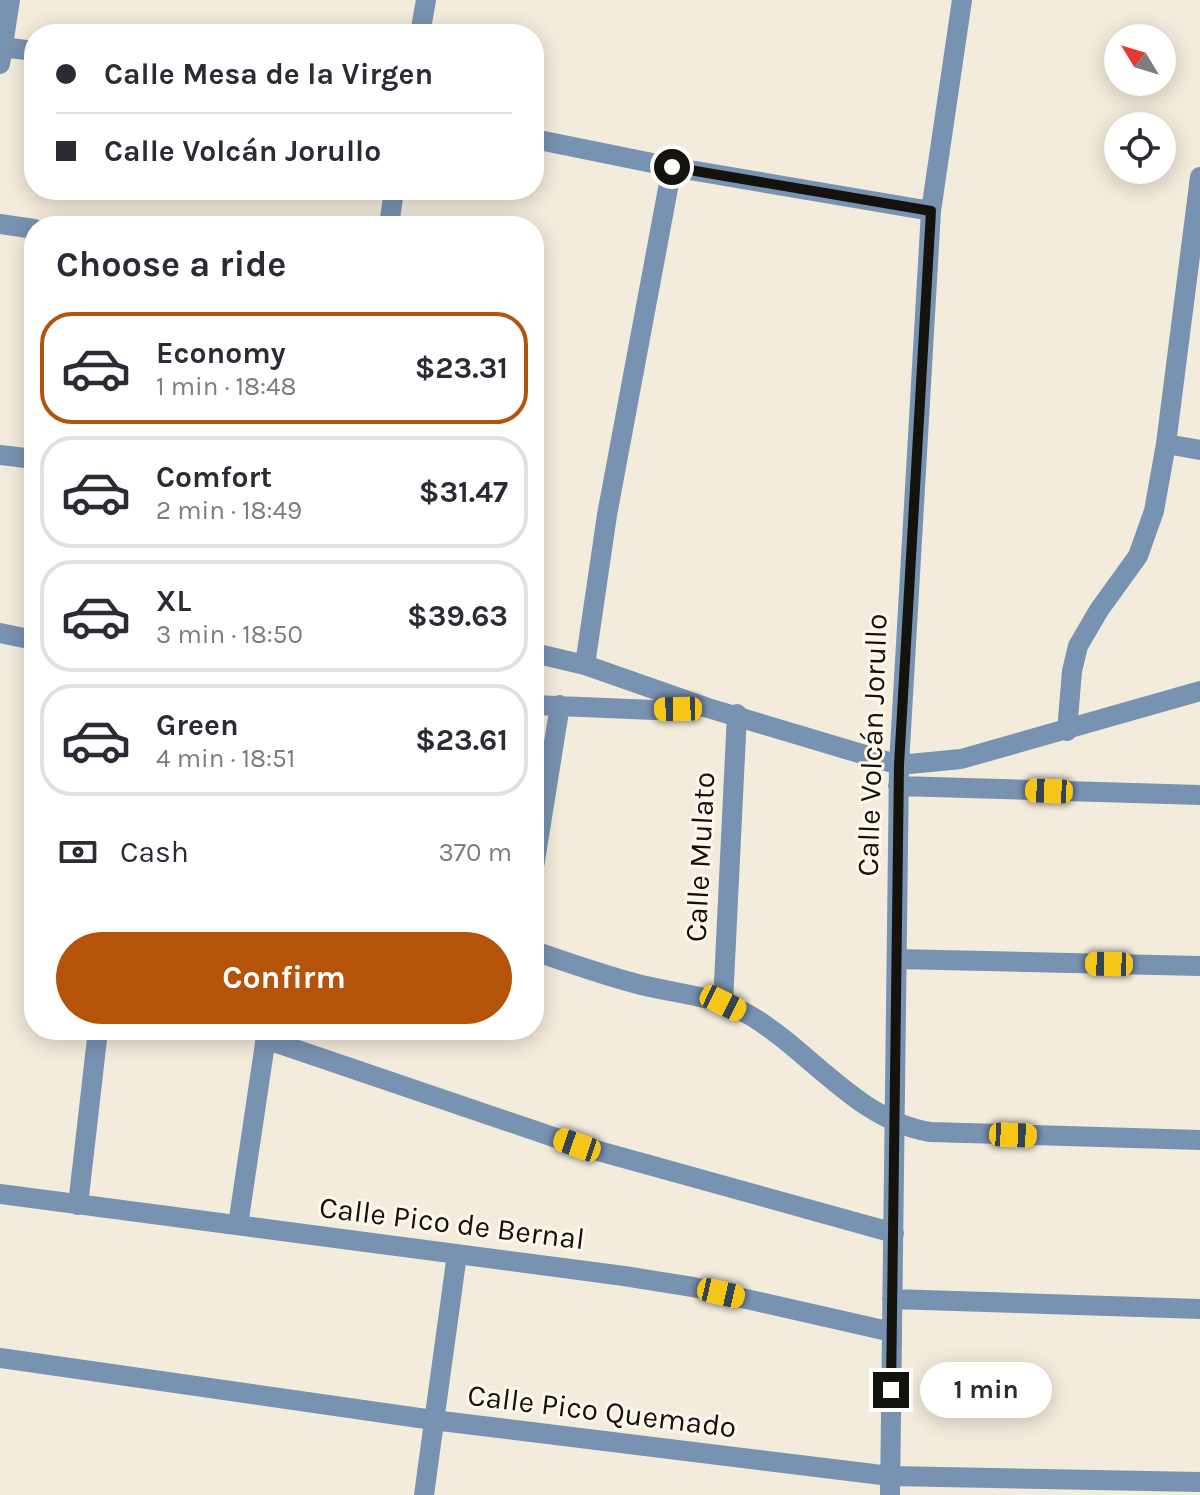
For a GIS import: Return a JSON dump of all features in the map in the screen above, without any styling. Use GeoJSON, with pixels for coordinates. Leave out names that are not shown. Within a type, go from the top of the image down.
{"type":"FeatureCollection","features":[{"type":"Feature","properties":{"kind":"street"},"geometry":{"type":"LineString","coordinates":[[10,0],[1,56],[24,53]]}},
{"type":"Feature","properties":{"kind":"street"},"geometry":{"type":"LineString","coordinates":[[422,24],[426,0]]}},
{"type":"Feature","properties":{"kind":"street","name":"Calle Volcán Jorullo"},"geometry":{"type":"LineString","coordinates":[[890,1486],[899,765],[931,211],[962,0]]}},
{"type":"Feature","properties":{"kind":"street"},"geometry":{"type":"LineString","coordinates":[[544,141],[672,167],[931,211]]}},
{"type":"Feature","properties":{"kind":"street"},"geometry":{"type":"LineString","coordinates":[[585,665],[607,515],[672,167]]}},
{"type":"Feature","properties":{"kind":"street"},"geometry":{"type":"LineString","coordinates":[[1067,731],[1072,671],[1078,646],[1099,610],[1138,556],[1154,511],[1190,328],[1200,177]]}},
{"type":"Feature","properties":{"kind":"street"},"geometry":{"type":"LineString","coordinates":[[0,224],[24,228]]}},
{"type":"Feature","properties":{"kind":"street"},"geometry":{"type":"LineString","coordinates":[[1166,444],[1200,450]]}},
{"type":"Feature","properties":{"kind":"street"},"geometry":{"type":"LineString","coordinates":[[0,455],[24,458]]}},
{"type":"Feature","properties":{"kind":"street"},"geometry":{"type":"LineString","coordinates":[[0,633],[24,638]]}},
{"type":"Feature","properties":{"kind":"street"},"geometry":{"type":"LineString","coordinates":[[544,655],[585,665],[708,708],[737,714],[899,765],[961,759],[1200,691]]}},
{"type":"Feature","properties":{"kind":"street"},"geometry":{"type":"LineString","coordinates":[[544,705],[654,710],[708,708]]}},
{"type":"Feature","properties":{"kind":"street"},"geometry":{"type":"LineString","coordinates":[[544,805],[560,705]]}},
{"type":"Feature","properties":{"kind":"street","name":"Calle Mulato"},"geometry":{"type":"LineString","coordinates":[[723,1003],[737,714]]}},
{"type":"Feature","properties":{"kind":"street"},"geometry":{"type":"LineString","coordinates":[[898,786],[1200,795]]}},
{"type":"Feature","properties":{"kind":"street"},"geometry":{"type":"LineString","coordinates":[[544,954],[635,983],[723,1003],[761,1023],[896,1124],[930,1132],[1200,1140]]}},
{"type":"Feature","properties":{"kind":"street"},"geometry":{"type":"LineString","coordinates":[[897,959],[1200,966]]}},
{"type":"Feature","properties":{"kind":"street"},"geometry":{"type":"LineString","coordinates":[[78,1205],[97,1040]]}},
{"type":"Feature","properties":{"kind":"street"},"geometry":{"type":"LineString","coordinates":[[238,1225],[265,1040]]}},
{"type":"Feature","properties":{"kind":"street"},"geometry":{"type":"LineString","coordinates":[[280,1040],[577,1145],[894,1233]]}},
{"type":"Feature","properties":{"kind":"street","name":"Calle Pico de Bernal"},"geometry":{"type":"LineString","coordinates":[[0,1194],[544,1264],[693,1287],[892,1332]]}},
{"type":"Feature","properties":{"kind":"street"},"geometry":{"type":"LineString","coordinates":[[424,1495],[457,1254]]}},
{"type":"Feature","properties":{"kind":"street"},"geometry":{"type":"LineString","coordinates":[[892,1299],[1200,1309]]}},
{"type":"Feature","properties":{"kind":"street","name":"Calle Pico Quemado"},"geometry":{"type":"LineString","coordinates":[[0,1358],[890,1486],[1200,1482]]}},
{"type":"Feature","properties":{"kind":"route"},"geometry":{"type":"LineString","coordinates":[[672,167],[931,211],[899,765],[891,1390]]}}]}
